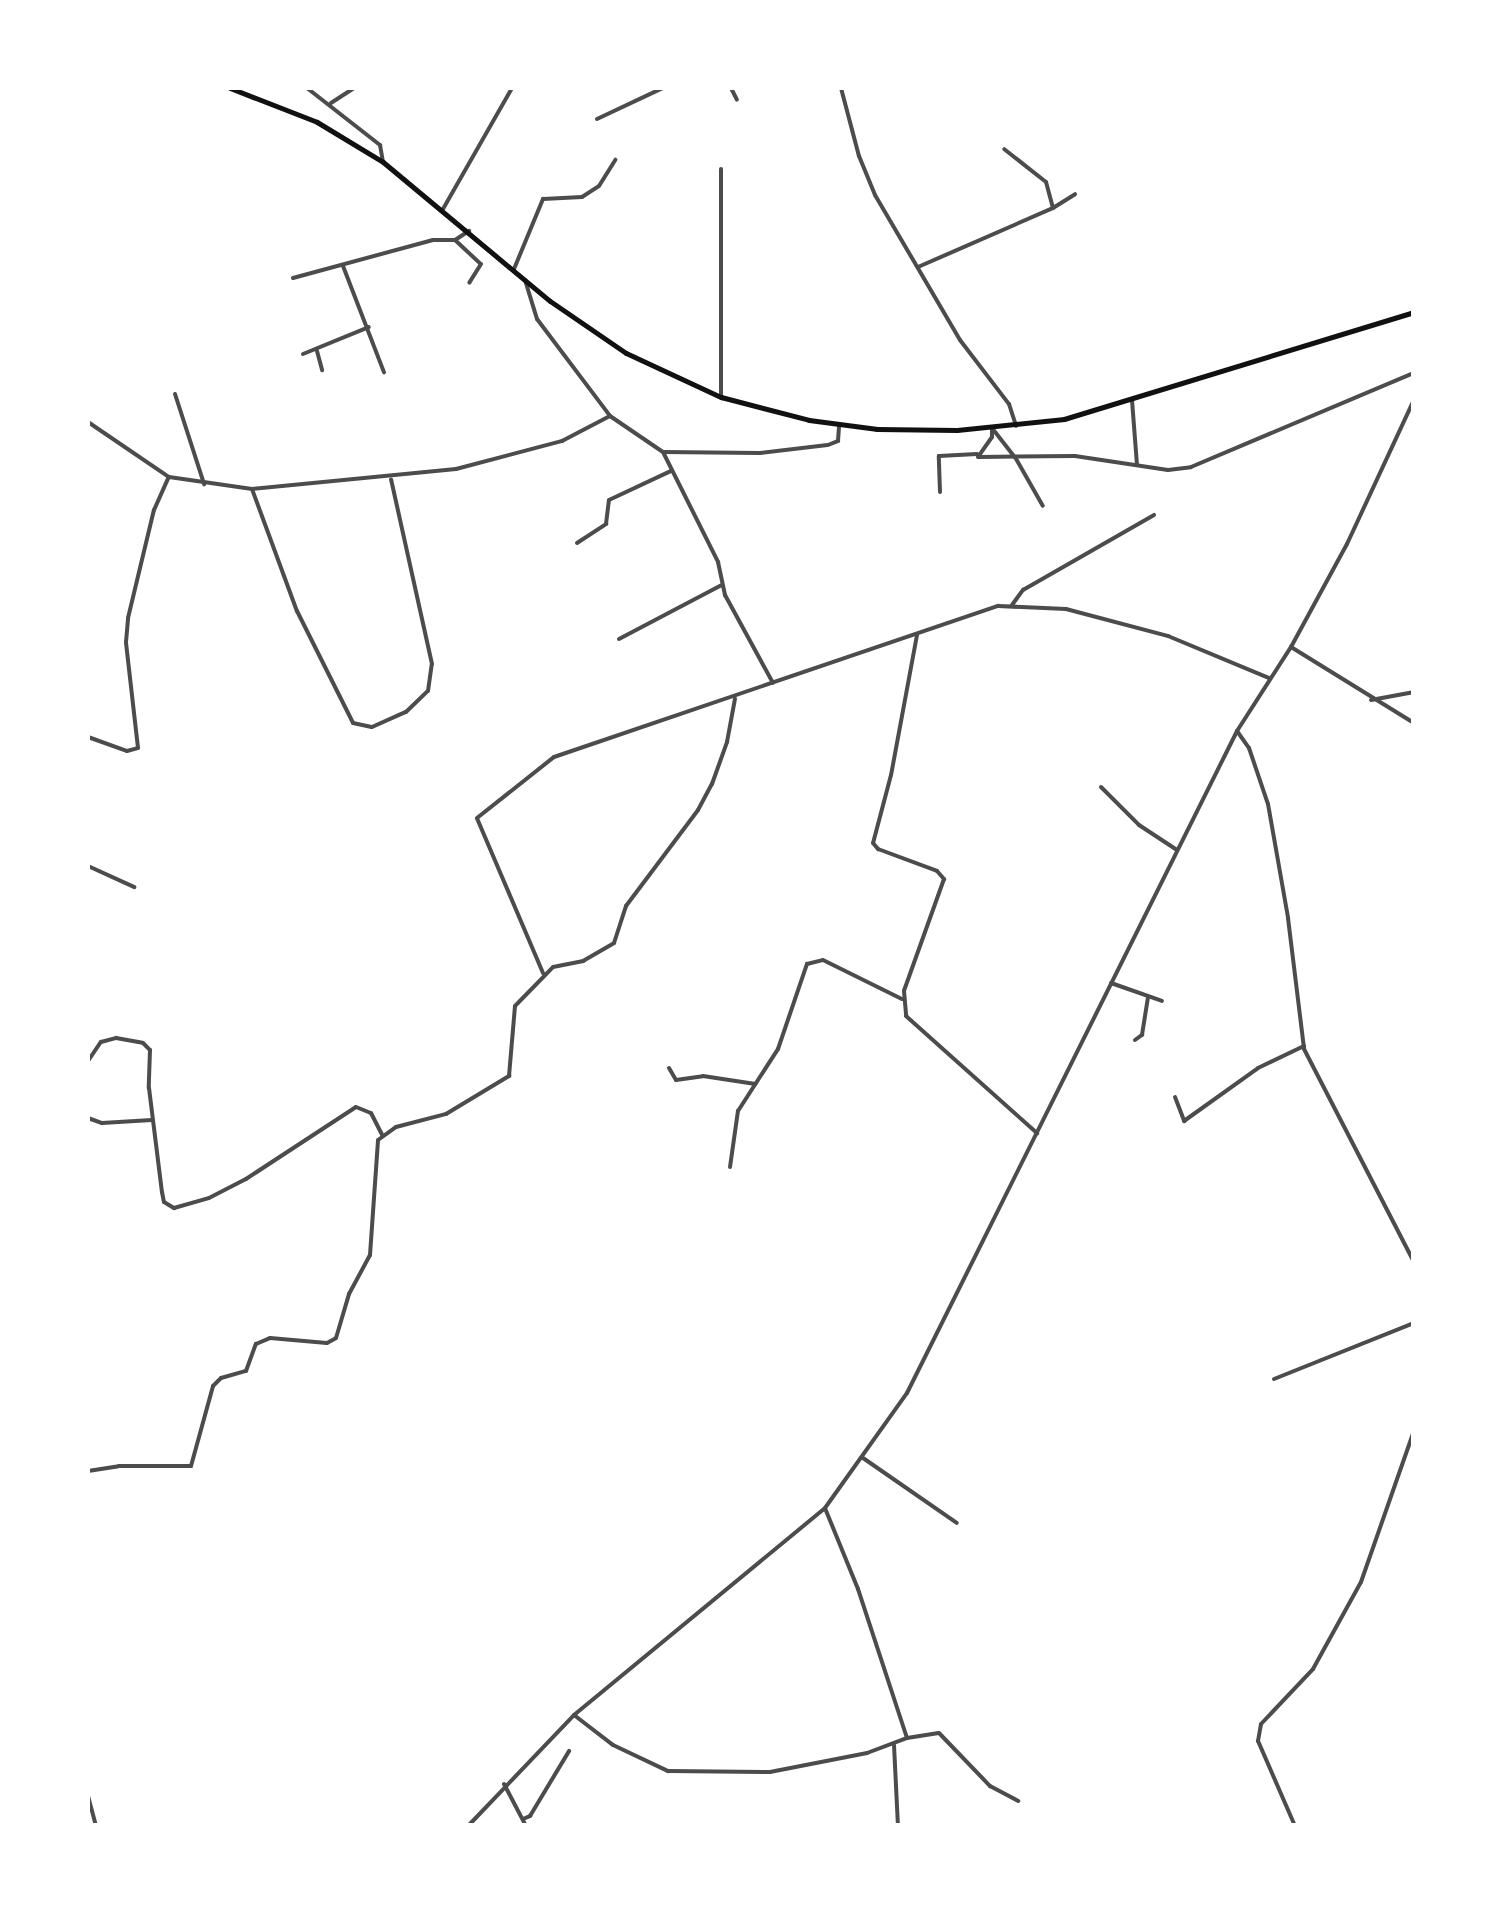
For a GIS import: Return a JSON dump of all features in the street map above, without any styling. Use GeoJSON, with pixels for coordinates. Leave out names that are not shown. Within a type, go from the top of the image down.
{"type":"FeatureCollection","features":[{"type":"Feature","properties":{"kind":"highway"},"geometry":{"type":"LineString","coordinates":[[230,88],[318,122],[383,162],[525,280],[626,352],[721,396],[839,424],[914,430],[992,428],[1064,419],[1414,312]]}},
{"type":"Feature","properties":{"kind":"street"},"geometry":{"type":"LineString","coordinates":[[307,88],[380,145],[383,162]]}},
{"type":"Feature","properties":{"kind":"street"},"geometry":{"type":"LineString","coordinates":[[331,104],[354,88]]}},
{"type":"Feature","properties":{"kind":"street"},"geometry":{"type":"LineString","coordinates":[[443,209],[512,88]]}},
{"type":"Feature","properties":{"kind":"street"},"geometry":{"type":"LineString","coordinates":[[596,119],[663,88]]}},
{"type":"Feature","properties":{"kind":"street"},"geometry":{"type":"LineString","coordinates":[[731,88],[737,100]]}},
{"type":"Feature","properties":{"kind":"street"},"geometry":{"type":"LineString","coordinates":[[842,88],[859,156],[875,195],[960,340],[1010,404],[1016,426]]}},
{"type":"Feature","properties":{"kind":"street"},"geometry":{"type":"LineString","coordinates":[[1004,149],[1046,182],[1053,208]]}},
{"type":"Feature","properties":{"kind":"street"},"geometry":{"type":"LineString","coordinates":[[514,269],[542,199],[582,196],[599,186],[614,160]]}},
{"type":"Feature","properties":{"kind":"street"},"geometry":{"type":"LineString","coordinates":[[721,169],[721,396]]}},
{"type":"Feature","properties":{"kind":"street"},"geometry":{"type":"LineString","coordinates":[[918,267],[1053,208],[1075,194]]}},
{"type":"Feature","properties":{"kind":"street"},"geometry":{"type":"LineString","coordinates":[[293,278],[432,240],[456,240],[469,231]]}},
{"type":"Feature","properties":{"kind":"street"},"geometry":{"type":"LineString","coordinates":[[456,240],[481,264],[468,283]]}},
{"type":"Feature","properties":{"kind":"street"},"geometry":{"type":"LineString","coordinates":[[343,266],[384,372]]}},
{"type":"Feature","properties":{"kind":"street"},"geometry":{"type":"LineString","coordinates":[[525,280],[537,319],[610,416],[663,452],[718,562],[722,585],[773,683]]}},
{"type":"Feature","properties":{"kind":"street"},"geometry":{"type":"LineString","coordinates":[[303,354],[369,327]]}},
{"type":"Feature","properties":{"kind":"street"},"geometry":{"type":"LineString","coordinates":[[317,351],[322,370]]}},
{"type":"Feature","properties":{"kind":"street"},"geometry":{"type":"LineString","coordinates":[[977,454],[980,458],[1075,456],[1168,470],[1217,459],[1414,373]]}},
{"type":"Feature","properties":{"kind":"street"},"geometry":{"type":"LineString","coordinates":[[175,394],[204,484]]}},
{"type":"Feature","properties":{"kind":"street"},"geometry":{"type":"LineString","coordinates":[[1132,400],[1137,466]]}},
{"type":"Feature","properties":{"kind":"street"},"geometry":{"type":"LineString","coordinates":[[468,1826],[574,1715],[824,1508],[907,1394],[1237,732],[1291,647],[1414,402]]}},
{"type":"Feature","properties":{"kind":"street"},"geometry":{"type":"LineString","coordinates":[[88,422],[169,477],[252,489],[392,479],[506,458],[562,440],[610,416]]}},
{"type":"Feature","properties":{"kind":"street"},"geometry":{"type":"LineString","coordinates":[[663,452],[760,453],[828,445],[838,441],[839,424]]}},
{"type":"Feature","properties":{"kind":"street"},"geometry":{"type":"LineString","coordinates":[[940,492],[939,456],[977,454],[992,437],[992,428]]}},
{"type":"Feature","properties":{"kind":"street"},"geometry":{"type":"LineString","coordinates":[[992,428],[1015,457],[1043,506]]}},
{"type":"Feature","properties":{"kind":"street"},"geometry":{"type":"LineString","coordinates":[[576,543],[604,526],[609,500],[672,472]]}},
{"type":"Feature","properties":{"kind":"street"},"geometry":{"type":"LineString","coordinates":[[88,738],[127,751],[138,748],[126,642],[128,618],[154,510],[169,477]]}},
{"type":"Feature","properties":{"kind":"street"},"geometry":{"type":"LineString","coordinates":[[252,489],[297,611],[352,723],[372,728],[406,712],[428,691],[432,664],[392,479]]}},
{"type":"Feature","properties":{"kind":"street"},"geometry":{"type":"LineString","coordinates":[[1012,605],[1024,590],[1154,515]]}},
{"type":"Feature","properties":{"kind":"street"},"geometry":{"type":"LineString","coordinates":[[619,639],[722,585]]}},
{"type":"Feature","properties":{"kind":"street"},"geometry":{"type":"LineString","coordinates":[[543,974],[477,818],[554,757],[735,699],[918,632],[1012,605],[1066,609],[1168,636],[1269,678]]}},
{"type":"Feature","properties":{"kind":"street"},"geometry":{"type":"LineString","coordinates":[[918,632],[892,775],[873,843],[878,850],[937,871],[944,879],[902,998],[906,1016],[949,1050],[1037,1134]]}},
{"type":"Feature","properties":{"kind":"street"},"geometry":{"type":"LineString","coordinates":[[1291,647],[1370,700],[1414,723]]}},
{"type":"Feature","properties":{"kind":"street"},"geometry":{"type":"LineString","coordinates":[[1370,700],[1414,692]]}},
{"type":"Feature","properties":{"kind":"street"},"geometry":{"type":"LineString","coordinates":[[382,1134],[446,1114],[509,1076],[515,1006],[543,974],[584,960],[614,943],[626,906],[698,810],[712,784],[727,742],[735,699]]}},
{"type":"Feature","properties":{"kind":"street"},"geometry":{"type":"LineString","coordinates":[[1237,732],[1248,748],[1268,804],[1304,1046],[1414,1262]]}},
{"type":"Feature","properties":{"kind":"street"},"geometry":{"type":"LineString","coordinates":[[1101,787],[1126,815],[1178,850]]}},
{"type":"Feature","properties":{"kind":"street"},"geometry":{"type":"LineString","coordinates":[[88,866],[134,887]]}},
{"type":"Feature","properties":{"kind":"street"},"geometry":{"type":"LineString","coordinates":[[730,1167],[738,1111],[778,1048],[806,964],[823,960],[902,998]]}},
{"type":"Feature","properties":{"kind":"street"},"geometry":{"type":"LineString","coordinates":[[1112,984],[1162,1001]]}},
{"type":"Feature","properties":{"kind":"street"},"geometry":{"type":"LineString","coordinates":[[1136,1040],[1142,1035],[1148,998]]}},
{"type":"Feature","properties":{"kind":"street"},"geometry":{"type":"LineString","coordinates":[[88,1061],[101,1042],[116,1038],[143,1043],[150,1050],[152,1120],[164,1202],[174,1208],[208,1198],[246,1179],[356,1107],[371,1113],[382,1134],[374,1154],[370,1255],[349,1294],[336,1338],[327,1344],[270,1338],[256,1344],[246,1371],[222,1378],[213,1386],[192,1466],[88,1470]]}},
{"type":"Feature","properties":{"kind":"street"},"geometry":{"type":"LineString","coordinates":[[1174,1097],[1184,1122],[1258,1068],[1304,1046]]}},
{"type":"Feature","properties":{"kind":"street"},"geometry":{"type":"LineString","coordinates":[[669,1068],[676,1080],[703,1076],[755,1084]]}},
{"type":"Feature","properties":{"kind":"street"},"geometry":{"type":"LineString","coordinates":[[88,1118],[102,1122],[152,1120]]}},
{"type":"Feature","properties":{"kind":"street"},"geometry":{"type":"LineString","coordinates":[[1274,1379],[1414,1322]]}},
{"type":"Feature","properties":{"kind":"street"},"geometry":{"type":"LineString","coordinates":[[1296,1826],[1258,1734],[1277,1705],[1313,1670],[1361,1582],[1414,1432]]}},
{"type":"Feature","properties":{"kind":"street"},"geometry":{"type":"LineString","coordinates":[[863,1458],[957,1523]]}},
{"type":"Feature","properties":{"kind":"street"},"geometry":{"type":"LineString","coordinates":[[824,1508],[858,1589],[908,1738]]}},
{"type":"Feature","properties":{"kind":"street"},"geometry":{"type":"LineString","coordinates":[[574,1715],[613,1746],[668,1771],[770,1772],[939,1733],[990,1786],[1018,1801]]}},
{"type":"Feature","properties":{"kind":"street"},"geometry":{"type":"LineString","coordinates":[[894,1745],[898,1826]]}},
{"type":"Feature","properties":{"kind":"street"},"geometry":{"type":"LineString","coordinates":[[523,1819],[530,1816],[569,1751]]}},
{"type":"Feature","properties":{"kind":"street"},"geometry":{"type":"LineString","coordinates":[[504,1784],[526,1826]]}},
{"type":"Feature","properties":{"kind":"street"},"geometry":{"type":"LineString","coordinates":[[88,1796],[96,1826]]}}]}
